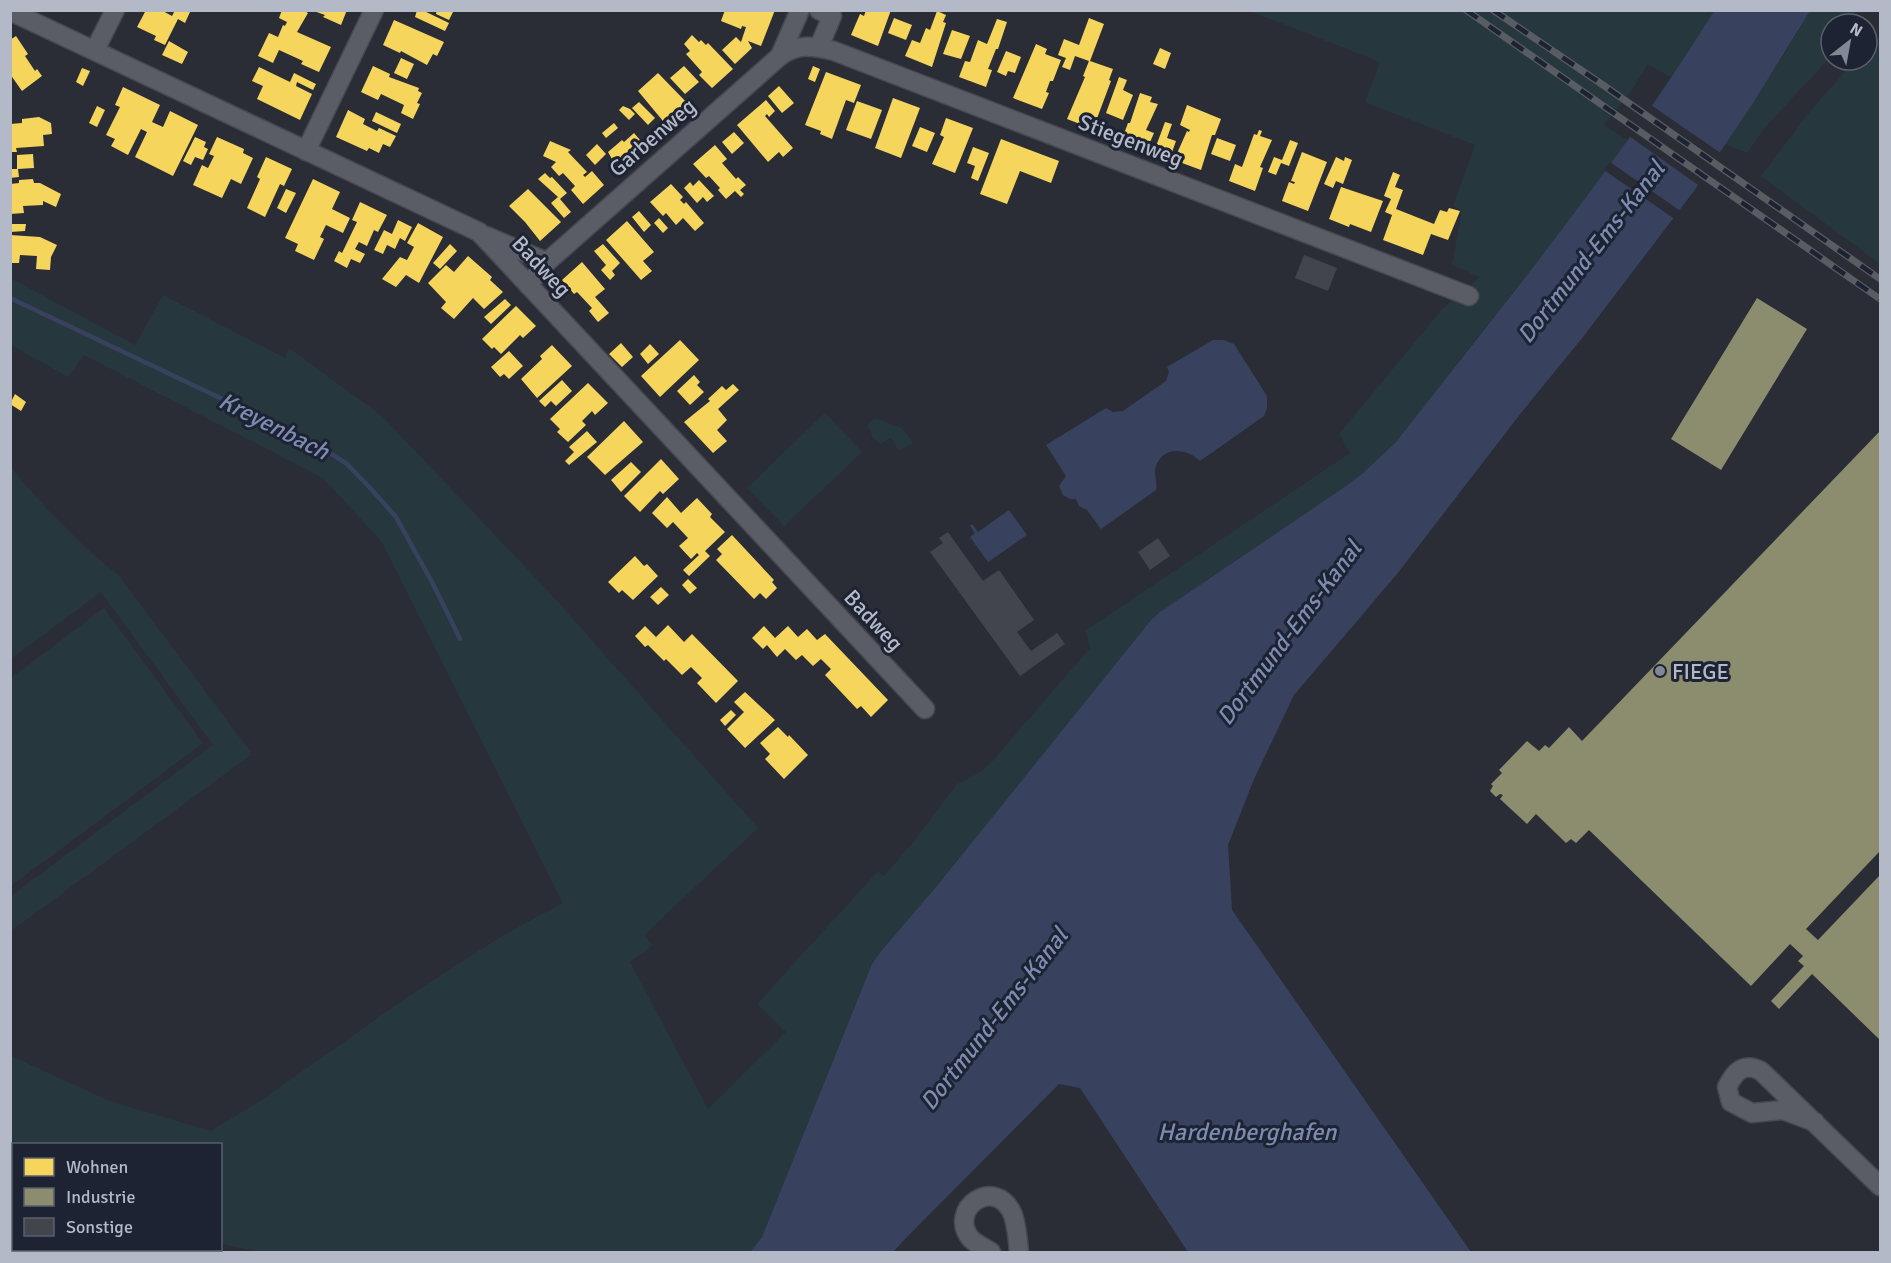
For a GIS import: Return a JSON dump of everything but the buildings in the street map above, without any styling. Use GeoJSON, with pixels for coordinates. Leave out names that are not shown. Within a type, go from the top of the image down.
{"type":"FeatureCollection","features":[{"type":"Feature","properties":{"kind":"street"},"geometry":{"type":"LineString","coordinates":[[94,50],[115,10]]}},
{"type":"Feature","properties":{"kind":"street"},"geometry":{"type":"LineString","coordinates":[[306,151],[374,10]]}},
{"type":"Feature","properties":{"kind":"street"},"geometry":{"type":"LineString","coordinates":[[780,56],[800,10]]}},
{"type":"Feature","properties":{"kind":"street"},"geometry":{"type":"LineString","coordinates":[[819,10],[832,16],[819,47]]}},
{"type":"Feature","properties":{"kind":"street","name":"Badweg"},"geometry":{"type":"LineString","coordinates":[[10,11],[479,232],[926,709]]}},
{"type":"Feature","properties":{"kind":"street","name":"Garbenweg"},"geometry":{"type":"LineString","coordinates":[[528,285],[547,262],[780,56],[798,46],[819,47]]}},
{"type":"Feature","properties":{"kind":"street","name":"Stiegenweg"},"geometry":{"type":"LineString","coordinates":[[819,47],[1469,297]]}},
{"type":"Feature","properties":{"kind":"street"},"geometry":{"type":"LineString","coordinates":[[479,232],[547,262]]}},
{"type":"Feature","properties":{"kind":"street"},"geometry":{"type":"LineString","coordinates":[[1815,1122],[1881,1186]]}},
{"type":"Feature","properties":{"kind":"street"},"geometry":{"type":"LineString","coordinates":[[990,1252],[971,1238],[965,1227],[965,1215],[969,1205],[984,1196],[996,1197],[1012,1213],[1019,1252]]}},
{"type":"Feature","properties":{"kind":"shaded area"},"geometry":{"type":"Polygon","coordinates":[[[1250,11],[1714,11],[1672,78],[1648,64],[1632,90],[1604,125],[1629,141],[1396,442],[1346,486],[1151,620],[936,887],[882,950],[872,964],[762,1237],[750,1252],[262,1252],[222,1244],[222,1143],[12,1143],[11,1233],[11,1056],[112,1102],[211,1131],[263,1099],[406,998],[502,936],[563,903],[382,542],[323,478],[84,355],[68,377],[11,345],[10,278],[135,345],[163,295],[285,358],[289,348],[382,416],[548,591],[758,828],[644,935],[653,945],[630,962],[708,1109],[786,1032],[757,1004],[878,871],[884,876],[915,840],[957,784],[979,773],[990,764],[1090,648],[1086,630],[1350,453],[1339,434],[1443,308],[1480,277],[1452,265],[1462,210],[1453,206],[1475,145],[1365,102],[1380,62],[1250,11]]]}},
{"type":"Feature","properties":{"kind":"shaded area"},"geometry":{"type":"Polygon","coordinates":[[[1810,11],[1855,11],[1819,12],[1819,70],[1766,126],[1747,153],[1725,144],[1810,11]]]}},
{"type":"Feature","properties":{"kind":"shaded area"},"geometry":{"type":"Polygon","coordinates":[[[1879,37],[1880,264],[1761,176],[1808,114],[1845,72],[1879,72],[1879,37]]]}},
{"type":"Feature","properties":{"kind":"shaded area"},"geometry":{"type":"Polygon","coordinates":[[[825,413],[862,452],[784,526],[747,488],[825,413]]]}},
{"type":"Feature","properties":{"kind":"shaded area"},"geometry":{"type":"Polygon","coordinates":[[[877,419],[902,428],[913,443],[899,451],[891,438],[880,444],[872,436],[867,426],[872,420],[877,419]]]}},
{"type":"Feature","properties":{"kind":"shaded area"},"geometry":{"type":"Polygon","coordinates":[[[10,467],[88,550],[119,576],[252,754],[11,931],[11,896],[213,745],[101,592],[11,659],[10,467]]]}},
{"type":"Feature","properties":{"kind":"shaded area"},"geometry":{"type":"Polygon","coordinates":[[[104,608],[203,743],[11,886],[11,678],[104,608]]]}},
{"type":"Feature","properties":{"kind":"water"},"geometry":{"type":"Polygon","coordinates":[[[1714,11],[1810,11],[1753,103],[1694,191],[1397,574],[1294,695],[1254,779],[1228,845],[1232,910],[1471,1252],[1188,1252],[1080,1088],[1059,1084],[893,1252],[750,1252],[762,1237],[872,964],[882,950],[936,887],[1151,620],[1346,486],[1396,442],[1601,177],[1640,123],[1714,11]]]}},
{"type":"Feature","properties":{"kind":"water"},"geometry":{"type":"Polygon","coordinates":[[[1213,340],[1223,340],[1234,344],[1267,396],[1264,416],[1200,461],[1189,453],[1176,451],[1164,455],[1155,469],[1156,490],[1101,529],[1087,510],[1079,506],[1076,499],[1063,495],[1059,486],[1066,476],[1046,445],[1106,408],[1113,412],[1123,411],[1166,381],[1169,372],[1167,367],[1213,340]]]}},
{"type":"Feature","properties":{"kind":"water"},"geometry":{"type":"Polygon","coordinates":[[[1009,510],[1027,535],[988,562],[970,537],[975,533],[970,526],[972,524],[978,532],[1009,510]]]}},
{"type":"Feature","properties":{"kind":"pier"},"geometry":{"type":"Polygon","coordinates":[[[1651,105],[1722,154],[1701,187],[1629,136],[1651,105]]]}},
{"type":"Feature","properties":{"kind":"pier"},"geometry":{"type":"Polygon","coordinates":[[[1610,162],[1682,212],[1676,220],[1604,170],[1610,162]]]}},
{"type":"Feature","properties":{"kind":"waterway","name":"Kreyenbach"},"geometry":{"type":"LineString","coordinates":[[10,298],[315,443],[347,464],[396,517],[460,639]]}},
{"type":"Feature","properties":{"kind":"railway"},"geometry":{"type":"LineString","coordinates":[[1466,10],[1880,299]]}},
{"type":"Feature","properties":{"kind":"railway"},"geometry":{"type":"LineString","coordinates":[[1493,10],[1880,279]]}},
{"type":"Feature","properties":{"kind":"place","name":"FIEGE"},"geometry":{"type":"Point","coordinates":[1660,671]}},
{"type":"Feature","properties":{"kind":"water label","name":"Dortmund-Ems-Kanal"},"geometry":{"type":"Point","coordinates":[1591,252]}},
{"type":"Feature","properties":{"kind":"water label","name":"Dortmund-Ems-Kanal"},"geometry":{"type":"Point","coordinates":[1289,633]}},
{"type":"Feature","properties":{"kind":"water label","name":"Dortmund-Ems-Kanal"},"geometry":{"type":"Point","coordinates":[994,1019]}},
{"type":"Feature","properties":{"kind":"water label","name":"Hardenberghafen"},"geometry":{"type":"Point","coordinates":[1247,1132]}}]}
